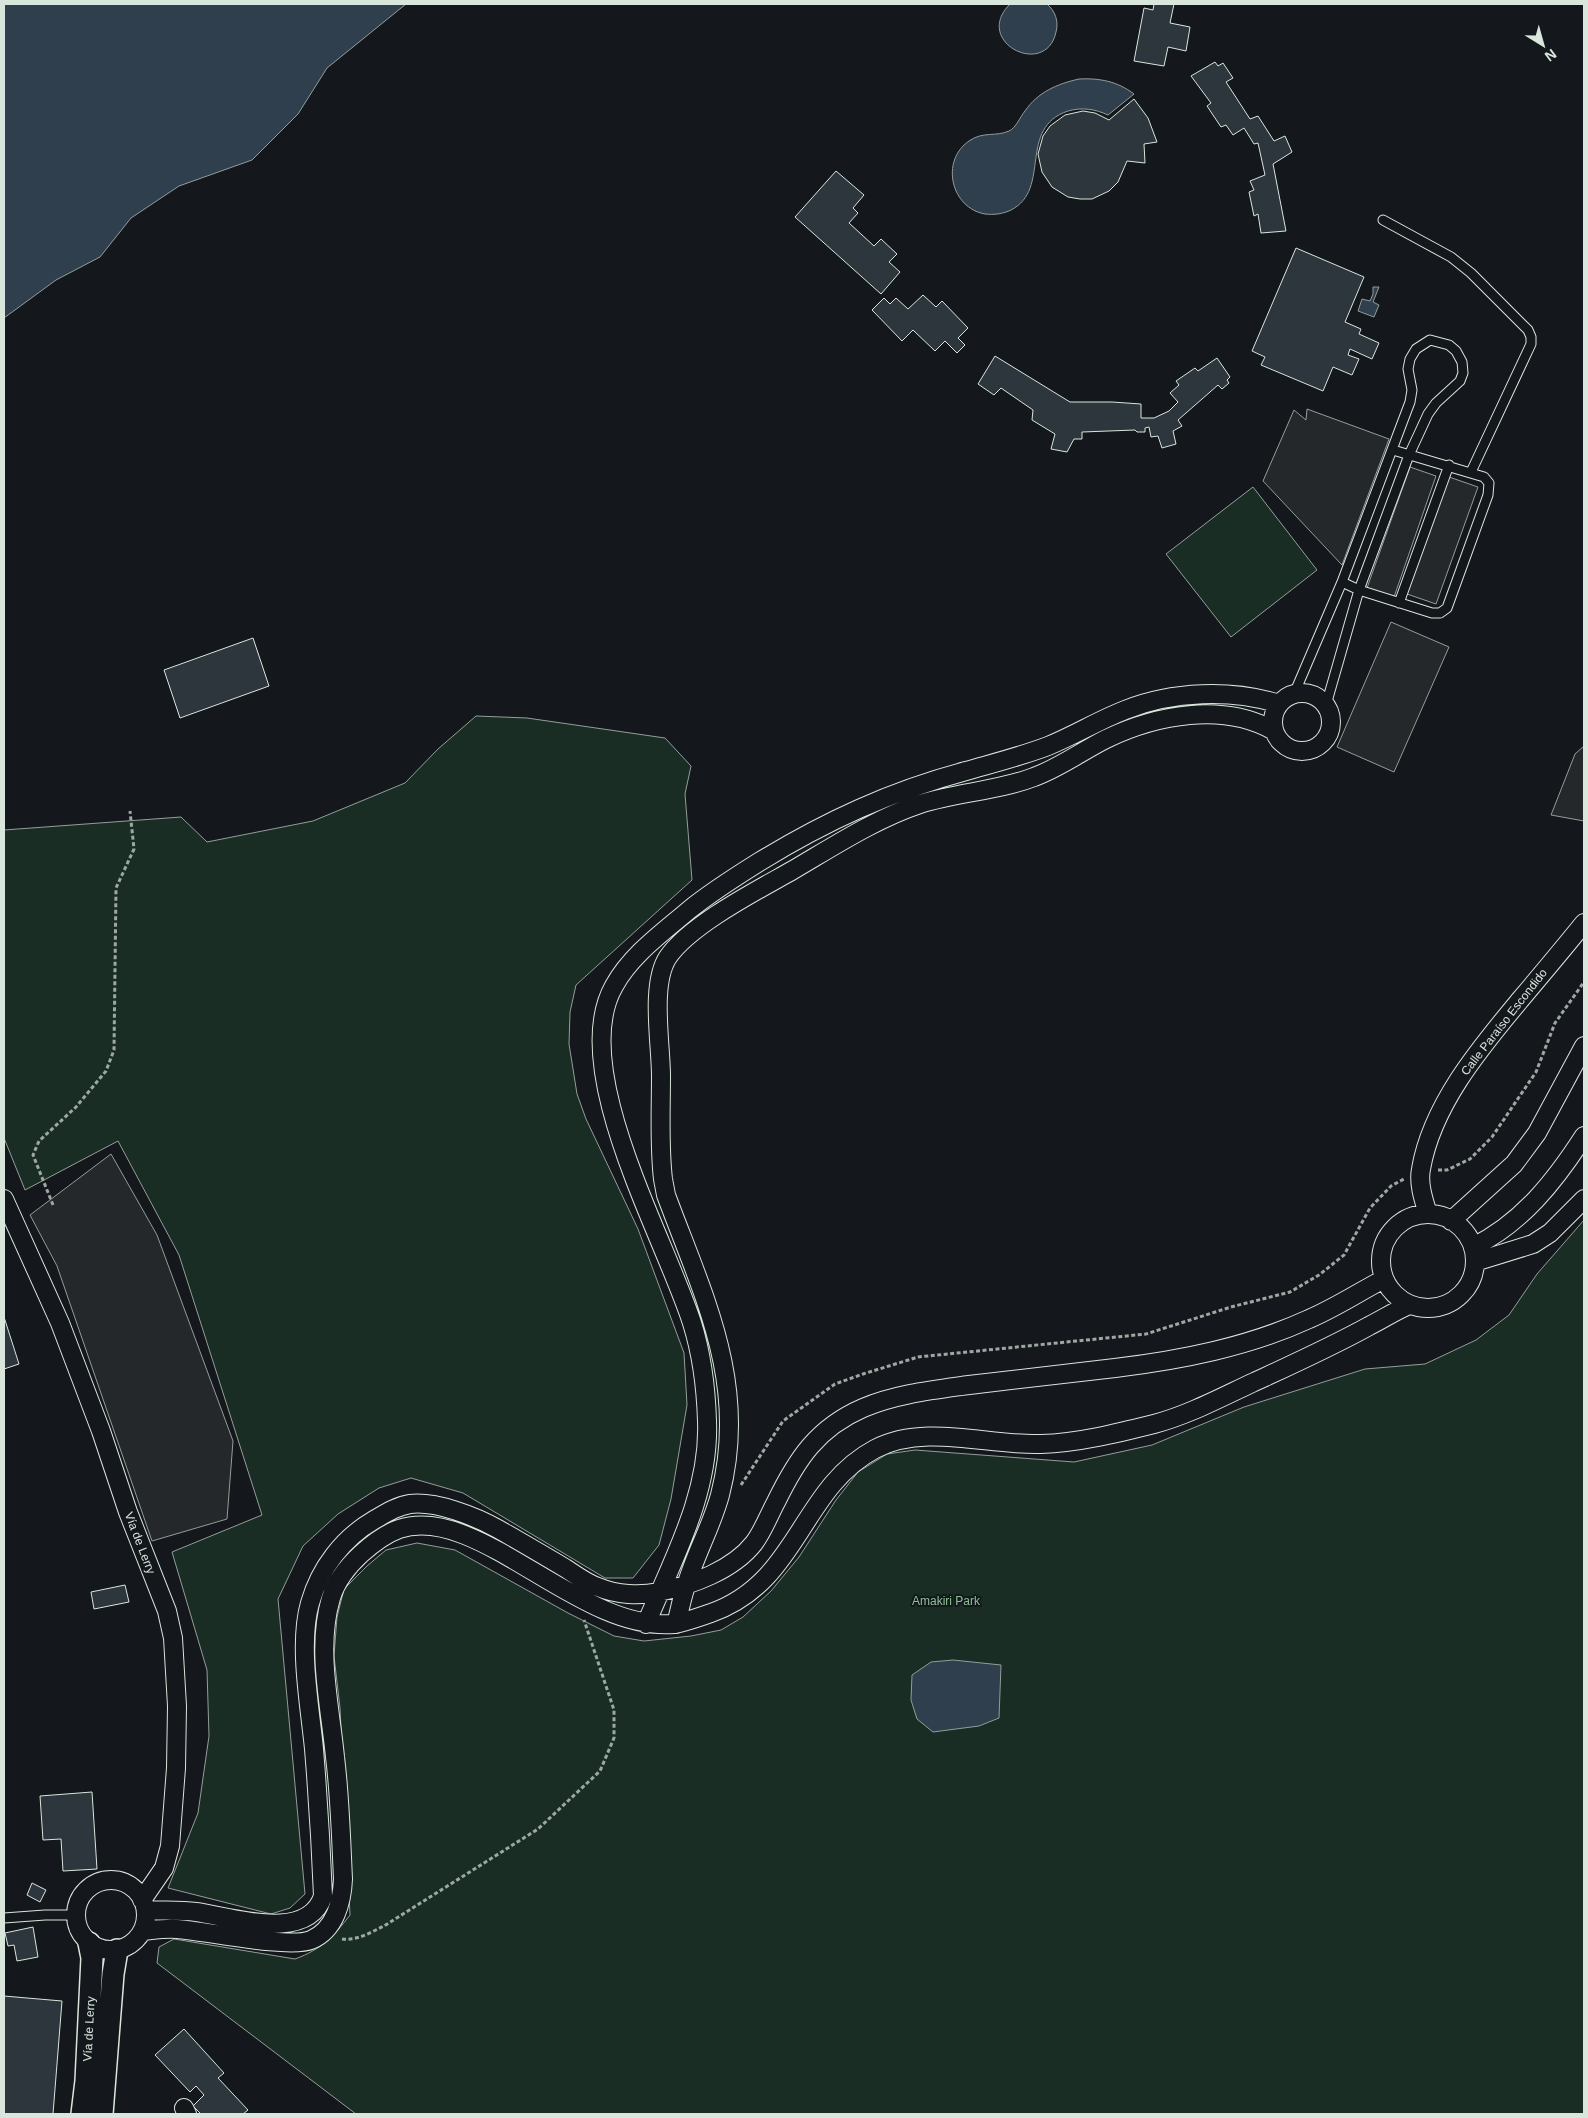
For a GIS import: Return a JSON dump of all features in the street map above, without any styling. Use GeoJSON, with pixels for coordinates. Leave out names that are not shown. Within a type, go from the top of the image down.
{"type":"FeatureCollection","features":[{"type":"Feature","properties":{"kind":"street"},"geometry":{"type":"LineString","coordinates":[[1294,694],[1312,695],[1326,705],[1331,722],[1330,731],[1326,740],[1311,750],[1301,752],[1284,746],[1274,731],[1273,721],[1279,704],[1294,694]]}},
{"type":"Feature","properties":{"kind":"street"},"geometry":{"type":"LineString","coordinates":[[646,1624],[678,1552],[691,1515],[706,1462],[708,1426],[701,1358],[692,1323],[629,1161],[614,1120],[607,1093],[600,1047],[601,1025],[613,987],[644,948],[705,897],[790,843],[855,809],[896,792],[1041,748],[1123,710],[1153,700],[1189,696],[1232,695],[1279,704]]}},
{"type":"Feature","properties":{"kind":"street"},"geometry":{"type":"LineString","coordinates":[[676,1624],[687,1583],[720,1494],[729,1430],[727,1388],[721,1347],[711,1312],[666,1195],[663,1179],[658,1009],[660,980],[667,958],[687,936],[746,896],[891,815],[921,804],[1034,777],[1124,731],[1163,718],[1205,715],[1242,717],[1260,723],[1274,731]]}},
{"type":"Feature","properties":{"kind":"street","name":"Calle Paraíso Escondido"},"geometry":{"type":"LineString","coordinates":[[1428,1214],[1422,1194],[1420,1171],[1430,1137],[1445,1104],[1470,1062],[1584,923]]}},
{"type":"Feature","properties":{"kind":"street"},"geometry":{"type":"LineString","coordinates":[[1451,1221],[1514,1164],[1537,1133],[1584,1046]]}},
{"type":"Feature","properties":{"kind":"street"},"geometry":{"type":"LineString","coordinates":[[1474,1255],[1536,1201],[1570,1158],[1584,1136]]}},
{"type":"Feature","properties":{"kind":"street","name":"Vía de Lerry"},"geometry":{"type":"LineString","coordinates":[[4,1199],[60,1323],[101,1432],[128,1512],[167,1611],[173,1638],[177,1706],[176,1768],[170,1846],[164,1868],[144,1905]]}},
{"type":"Feature","properties":{"kind":"street"},"geometry":{"type":"LineString","coordinates":[[1474,1255],[1533,1244],[1550,1233],[1584,1200]]}},
{"type":"Feature","properties":{"kind":"street"},"geometry":{"type":"LineString","coordinates":[[1428,1214],[1440,1216],[1451,1221],[1461,1228],[1474,1255],[1472,1277],[1465,1290],[1453,1301],[1439,1307],[1424,1308],[1409,1305],[1399,1298],[1384,1279],[1381,1264],[1383,1249],[1389,1235],[1400,1224],[1413,1217],[1428,1214]]}},
{"type":"Feature","properties":{"kind":"street"},"geometry":{"type":"LineString","coordinates":[[144,1905],[278,1925],[299,1921],[312,1914],[319,1907],[323,1896],[320,1823],[306,1675],[306,1623],[309,1606],[317,1583],[341,1545],[367,1524],[394,1508],[409,1504],[424,1504],[458,1512],[493,1526],[600,1588],[632,1594],[659,1592],[701,1580],[734,1562],[754,1543],[788,1478],[818,1436],[835,1423],[868,1406],[931,1390],[1169,1360],[1229,1347],[1286,1329],[1314,1317],[1384,1279]]}},
{"type":"Feature","properties":{"kind":"street"},"geometry":{"type":"LineString","coordinates":[[142,1931],[174,1928],[285,1942],[310,1940],[323,1932],[337,1913],[342,1895],[343,1879],[336,1763],[325,1659],[326,1618],[332,1594],[338,1581],[359,1556],[382,1537],[401,1528],[424,1526],[463,1534],[482,1543],[576,1598],[607,1612],[646,1624],[676,1624],[727,1607],[765,1580],[803,1529],[819,1499],[838,1477],[858,1460],[885,1445],[901,1440],[948,1438],[987,1442],[1046,1444],[1158,1423],[1213,1402],[1297,1363],[1371,1325],[1391,1312],[1409,1305]]}},
{"type":"Feature","properties":{"kind":"street"},"geometry":{"type":"LineString","coordinates":[[103,1881],[115,1881],[126,1884],[136,1890],[144,1905],[146,1921],[142,1931],[134,1942],[117,1950],[99,1948],[90,1943],[80,1930],[76,1915],[78,1904],[84,1894],[92,1886],[103,1881]]}},
{"type":"Feature","properties":{"kind":"street","name":"Vía de Lerry"},"geometry":{"type":"LineString","coordinates":[[90,1943],[92,1958],[94,2082],[102,2114]]}},
{"type":"Feature","properties":{"kind":"street","name":"Vía de Lerry"},"geometry":{"type":"LineString","coordinates":[[82,2114],[94,2082],[117,1950]]}},
{"type":"Feature","properties":{"kind":"lane"},"geometry":{"type":"LineString","coordinates":[[1383,220],[1451,257],[1471,273],[1519,320],[1531,337],[1531,344],[1471,472]]}},
{"type":"Feature","properties":{"kind":"lane"},"geometry":{"type":"LineString","coordinates":[[1294,694],[1342,582],[1393,450],[1412,395],[1408,369],[1410,359],[1416,349],[1425,342],[1434,340],[1444,342],[1456,351],[1464,367],[1464,373],[1460,381],[1436,403],[1428,414],[1409,455],[1359,590],[1326,705]]}},
{"type":"Feature","properties":{"kind":"lane"},"geometry":{"type":"LineString","coordinates":[[1342,582],[1359,590],[1432,613],[1440,613],[1447,608],[1488,496],[1489,482],[1484,477],[1471,472],[1393,450]]}},
{"type":"Feature","properties":{"kind":"lane"},"geometry":{"type":"LineString","coordinates":[[1399,603],[1448,465]]}},
{"type":"Feature","properties":{"kind":"lane"},"geometry":{"type":"LineString","coordinates":[[4,1918],[76,1915]]}},
{"type":"Feature","properties":{"kind":"path"},"geometry":{"type":"LineString","coordinates":[[54,1205],[33,1155],[39,1141],[76,1107],[106,1072],[114,1050],[116,888],[134,849],[130,810]]}},
{"type":"Feature","properties":{"kind":"path"},"geometry":{"type":"LineString","coordinates":[[740,1487],[783,1421],[835,1384],[856,1376],[918,1357],[1146,1334],[1231,1307],[1290,1292],[1319,1275],[1344,1255],[1370,1208],[1391,1186],[1420,1171],[1447,1170],[1470,1159],[1492,1137],[1536,1072],[1555,1023],[1584,982]]}},
{"type":"Feature","properties":{"kind":"path"},"geometry":{"type":"LineString","coordinates":[[323,1932],[337,1938],[349,1940],[384,1926],[538,1830],[600,1771],[614,1738],[614,1710],[576,1598]]}},
{"type":"Feature","properties":{"kind":"green space"},"geometry":{"type":"Polygon","coordinates":[[[1253,487],[1317,570],[1231,637],[1166,554],[1253,487]]]}},
{"type":"Feature","properties":{"kind":"green space"},"geometry":{"type":"Polygon","coordinates":[[[476,716],[527,718],[665,738],[691,766],[685,794],[692,880],[576,985],[570,1012],[569,1044],[577,1094],[586,1119],[638,1229],[684,1353],[687,1405],[671,1499],[659,1545],[633,1578],[605,1578],[463,1493],[411,1478],[379,1488],[338,1514],[303,1546],[278,1599],[305,1894],[290,1908],[271,1914],[168,1888],[198,1813],[209,1736],[207,1670],[172,1552],[262,1515],[179,1255],[118,1141],[25,1190],[4,1138],[4,830],[181,817],[207,842],[313,821],[405,783],[438,749],[476,716]]]}},
{"type":"Feature","properties":{"kind":"green space","name":"Amakiri Park"},"geometry":{"type":"Polygon","coordinates":[[[1584,1220],[1584,2114],[356,2114],[157,1963],[159,1947],[174,1939],[295,1959],[320,1946],[338,1930],[350,1915],[340,1708],[334,1656],[337,1617],[344,1589],[386,1550],[417,1543],[455,1550],[568,1613],[614,1636],[644,1641],[691,1636],[721,1630],[743,1617],[771,1591],[799,1557],[836,1500],[858,1472],[887,1454],[915,1450],[1074,1462],[1152,1445],[1244,1407],[1365,1369],[1425,1364],[1476,1340],[1509,1315],[1537,1274],[1584,1220]]]}},
{"type":"Feature","properties":{"kind":"shaded area"},"geometry":{"type":"Polygon","coordinates":[[[1307,409],[1389,439],[1342,565],[1263,481],[1294,410],[1306,420],[1307,409]]]}},
{"type":"Feature","properties":{"kind":"shaded area"},"geometry":{"type":"Polygon","coordinates":[[[1410,467],[1436,476],[1394,597],[1367,588],[1410,467]]]}},
{"type":"Feature","properties":{"kind":"shaded area"},"geometry":{"type":"Polygon","coordinates":[[[1449,477],[1478,487],[1436,604],[1407,594],[1449,477]]]}},
{"type":"Feature","properties":{"kind":"shaded area"},"geometry":{"type":"Polygon","coordinates":[[[1391,622],[1449,647],[1394,772],[1337,747],[1391,622]]]}},
{"type":"Feature","properties":{"kind":"shaded area"},"geometry":{"type":"Polygon","coordinates":[[[1584,746],[1584,821],[1551,815],[1575,754],[1584,746]]]}},
{"type":"Feature","properties":{"kind":"shaded area"},"geometry":{"type":"Polygon","coordinates":[[[111,1154],[157,1235],[233,1441],[227,1519],[152,1541],[57,1266],[30,1215],[111,1154]]]}},
{"type":"Feature","properties":{"kind":"water"},"geometry":{"type":"Polygon","coordinates":[[[4,4],[406,4],[327,68],[298,114],[252,160],[179,186],[131,218],[100,257],[56,280],[4,318],[4,4]]]}},
{"type":"Feature","properties":{"kind":"water"},"geometry":{"type":"Polygon","coordinates":[[[1010,4],[1047,4],[1050,7],[1056,16],[1057,24],[1050,46],[1039,53],[1027,54],[1015,50],[1005,42],[1000,31],[1001,18],[1010,4]]]}},
{"type":"Feature","properties":{"kind":"water"},"geometry":{"type":"Polygon","coordinates":[[[1079,79],[1108,81],[1134,94],[1108,115],[1093,110],[1078,109],[1068,111],[1053,119],[1043,131],[1038,144],[1030,188],[1023,200],[1011,210],[998,214],[985,214],[973,210],[964,203],[957,194],[953,183],[952,171],[954,160],[960,150],[969,141],[979,136],[999,134],[1011,130],[1030,104],[1042,94],[1063,83],[1079,79]]]}},
{"type":"Feature","properties":{"kind":"water"},"geometry":{"type":"Polygon","coordinates":[[[1373,287],[1379,287],[1373,302],[1379,305],[1374,317],[1358,311],[1362,299],[1370,301],[1373,287]]]}},
{"type":"Feature","properties":{"kind":"water"},"geometry":{"type":"Polygon","coordinates":[[[953,1660],[1001,1665],[999,1718],[979,1726],[933,1732],[917,1719],[911,1700],[912,1675],[931,1662],[953,1660]]]}},
{"type":"Feature","properties":{"kind":"building"},"geometry":{"type":"Polygon","coordinates":[[[1154,4],[1174,4],[1170,23],[1190,27],[1186,51],[1168,47],[1164,66],[1134,61],[1144,8],[1153,10],[1154,4]]]}},
{"type":"Feature","properties":{"kind":"building"},"geometry":{"type":"Polygon","coordinates":[[[1215,62],[1218,66],[1223,63],[1233,78],[1226,82],[1250,119],[1258,116],[1274,141],[1285,136],[1292,152],[1273,164],[1286,231],[1261,233],[1258,214],[1254,216],[1249,192],[1254,190],[1250,181],[1265,175],[1258,143],[1254,144],[1244,128],[1233,135],[1226,125],[1221,127],[1207,106],[1211,103],[1191,76],[1215,62]]]}},
{"type":"Feature","properties":{"kind":"building"},"geometry":{"type":"Polygon","coordinates":[[[1134,99],[1148,118],[1157,142],[1144,144],[1145,163],[1127,161],[1118,182],[1109,191],[1092,199],[1068,197],[1052,187],[1042,172],[1038,154],[1043,136],[1050,126],[1065,115],[1083,111],[1095,113],[1109,120],[1134,99]]]}},
{"type":"Feature","properties":{"kind":"building"},"geometry":{"type":"Polygon","coordinates":[[[836,171],[864,195],[853,208],[858,213],[849,223],[874,246],[881,239],[897,254],[889,262],[900,272],[881,294],[795,217],[836,171]]]}},
{"type":"Feature","properties":{"kind":"building"},"geometry":{"type":"Polygon","coordinates":[[[1296,248],[1364,277],[1345,322],[1361,329],[1359,334],[1379,343],[1372,359],[1350,349],[1348,355],[1359,359],[1352,375],[1333,367],[1323,391],[1261,365],[1265,357],[1252,351],[1296,248]]]}},
{"type":"Feature","properties":{"kind":"building"},"geometry":{"type":"Polygon","coordinates":[[[923,295],[936,307],[942,301],[968,328],[958,338],[965,345],[957,353],[945,341],[935,351],[913,330],[902,341],[872,310],[884,298],[890,304],[896,298],[908,309],[923,295]]]}},
{"type":"Feature","properties":{"kind":"building"},"geometry":{"type":"Polygon","coordinates":[[[995,356],[1070,402],[1141,404],[1141,418],[1154,418],[1169,411],[1178,402],[1170,393],[1179,385],[1176,381],[1195,368],[1198,371],[1217,358],[1230,377],[1227,380],[1229,383],[1222,389],[1218,385],[1178,420],[1182,426],[1173,431],[1176,444],[1162,448],[1158,436],[1151,437],[1149,427],[1145,428],[1145,432],[1137,432],[1135,430],[1082,432],[1082,439],[1074,439],[1067,452],[1051,449],[1055,434],[1032,420],[1033,410],[1001,388],[994,395],[978,384],[995,356]]]}},
{"type":"Feature","properties":{"kind":"building"},"geometry":{"type":"Polygon","coordinates":[[[253,638],[269,686],[180,718],[164,670],[253,638]]]}},
{"type":"Feature","properties":{"kind":"building"},"geometry":{"type":"Polygon","coordinates":[[[4,1317],[19,1364],[4,1369],[4,1317]]]}},
{"type":"Feature","properties":{"kind":"building"},"geometry":{"type":"Polygon","coordinates":[[[125,1585],[129,1602],[94,1609],[91,1592],[125,1585]]]}},
{"type":"Feature","properties":{"kind":"building"},"geometry":{"type":"Polygon","coordinates":[[[92,1792],[97,1869],[63,1871],[61,1839],[43,1840],[40,1796],[92,1792]]]}},
{"type":"Feature","properties":{"kind":"building"},"geometry":{"type":"Polygon","coordinates":[[[32,1883],[46,1890],[40,1902],[27,1895],[32,1883]]]}},
{"type":"Feature","properties":{"kind":"building"},"geometry":{"type":"Polygon","coordinates":[[[33,1927],[38,1957],[17,1961],[14,1945],[8,1946],[5,1933],[33,1927]]]}},
{"type":"Feature","properties":{"kind":"building"},"geometry":{"type":"Polygon","coordinates":[[[4,1996],[62,2001],[53,2114],[4,2114],[4,1996]]]}},
{"type":"Feature","properties":{"kind":"building"},"geometry":{"type":"Polygon","coordinates":[[[184,2029],[224,2073],[218,2078],[248,2110],[243,2114],[201,2114],[193,2106],[204,2095],[196,2086],[190,2092],[155,2055],[184,2029]]]}}]}
